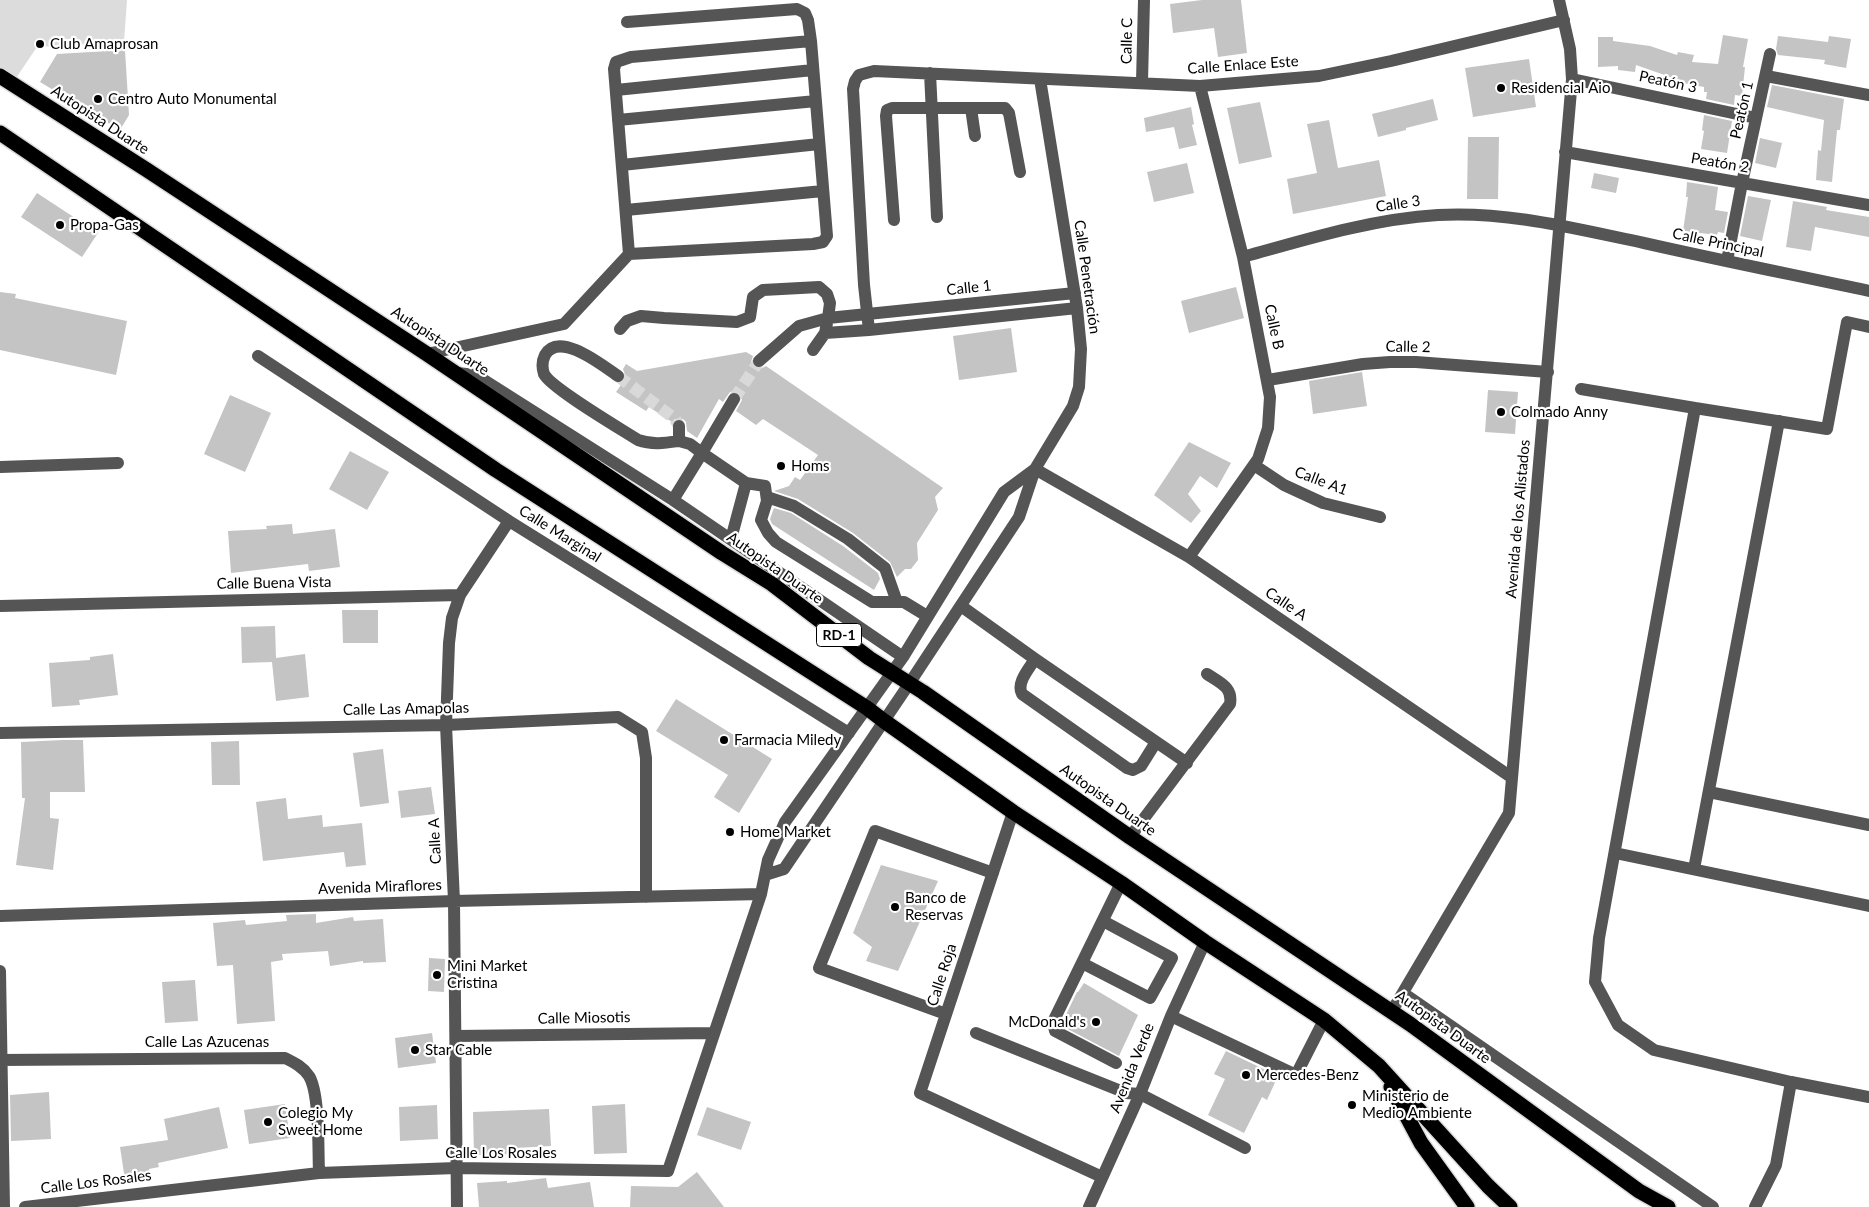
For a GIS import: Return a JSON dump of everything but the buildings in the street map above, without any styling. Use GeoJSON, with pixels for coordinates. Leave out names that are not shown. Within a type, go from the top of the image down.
{"type":"FeatureCollection","features":[{"type":"Feature","properties":{"kind":"highway","name":"Autopista Duarte"},"geometry":{"type":"LineString","coordinates":[[0,76],[457,373],[699,537],[772,584],[869,658],[1227,903],[1392,1011],[1639,1191],[1668,1207]]}},
{"type":"Feature","properties":{"kind":"highway"},"geometry":{"type":"LineString","coordinates":[[0,134],[496,470],[867,708],[1013,812],[1324,1020],[1379,1066],[1510,1207]]}},
{"type":"Feature","properties":{"kind":"highway"},"geometry":{"type":"LineString","coordinates":[[1379,1066],[1421,1143],[1466,1207]]}},
{"type":"Feature","properties":{"kind":"highway"},"geometry":{"type":"LineString","coordinates":[[1639,1191],[1649,1207]]}},
{"type":"Feature","properties":{"kind":"street","name":"Calle C"},"geometry":{"type":"LineString","coordinates":[[1142,82],[1144,0]]}},
{"type":"Feature","properties":{"kind":"street","name":"Avenida de los Alistados"},"geometry":{"type":"LineString","coordinates":[[1392,1011],[1508,813],[1548,372],[1572,79],[1570,49],[1559,0]]}},
{"type":"Feature","properties":{"kind":"street"},"geometry":{"type":"LineString","coordinates":[[427,354],[564,324],[629,254],[823,242],[827,236],[811,41],[806,13],[797,9],[627,22]]}},
{"type":"Feature","properties":{"kind":"street","name":"Calle Enlace Este"},"geometry":{"type":"LineString","coordinates":[[868,315],[853,89],[859,75],[874,70],[1200,86],[1319,76],[1564,20]]}},
{"type":"Feature","properties":{"kind":"street"},"geometry":{"type":"LineString","coordinates":[[629,254],[614,69],[616,62],[631,57],[811,41]]}},
{"type":"Feature","properties":{"kind":"street","name":"Peatón 1"},"geometry":{"type":"LineString","coordinates":[[1727,261],[1770,54]]}},
{"type":"Feature","properties":{"kind":"street"},"geometry":{"type":"LineString","coordinates":[[616,90],[813,70]]}},
{"type":"Feature","properties":{"kind":"street"},"geometry":{"type":"LineString","coordinates":[[930,73],[937,217]]}},
{"type":"Feature","properties":{"kind":"street"},"geometry":{"type":"LineString","coordinates":[[1766,76],[1869,95]]}},
{"type":"Feature","properties":{"kind":"street","name":"Calle Penetración"},"geometry":{"type":"LineString","coordinates":[[884,721],[1018,517],[1035,469],[1074,406],[1079,387],[1081,349],[1077,308],[1040,79]]}},
{"type":"Feature","properties":{"kind":"street","name":"Peatón 3"},"geometry":{"type":"LineString","coordinates":[[1572,79],[1756,118]]}},
{"type":"Feature","properties":{"kind":"street","name":"Calle B"},"geometry":{"type":"LineString","coordinates":[[1189,557],[1258,459],[1268,428],[1270,397],[1243,257],[1200,86]]}},
{"type":"Feature","properties":{"kind":"street"},"geometry":{"type":"LineString","coordinates":[[618,120],[816,101]]}},
{"type":"Feature","properties":{"kind":"street"},"geometry":{"type":"LineString","coordinates":[[894,220],[886,116],[887,110],[892,108],[1005,108],[1009,113],[1020,172]]}},
{"type":"Feature","properties":{"kind":"street"},"geometry":{"type":"LineString","coordinates":[[971,108],[975,136]]}},
{"type":"Feature","properties":{"kind":"street"},"geometry":{"type":"LineString","coordinates":[[622,165],[820,144]]}},
{"type":"Feature","properties":{"kind":"street","name":"Peatón 2"},"geometry":{"type":"LineString","coordinates":[[1565,152],[1869,205]]}},
{"type":"Feature","properties":{"kind":"street"},"geometry":{"type":"LineString","coordinates":[[626,210],[823,190]]}},
{"type":"Feature","properties":{"kind":"street","name":"Calle 3"},"geometry":{"type":"LineString","coordinates":[[1243,257],[1306,239],[1387,220],[1439,215],[1490,215],[1560,225]]}},
{"type":"Feature","properties":{"kind":"street","name":"Calle Principal"},"geometry":{"type":"LineString","coordinates":[[1560,225],[1869,291]]}},
{"type":"Feature","properties":{"kind":"street"},"geometry":{"type":"LineString","coordinates":[[620,329],[627,321],[641,316],[737,322],[750,317],[753,297],[763,290],[819,288],[827,294],[830,303],[825,333],[813,350]]}},
{"type":"Feature","properties":{"kind":"street","name":"Calle 1"},"geometry":{"type":"LineString","coordinates":[[759,361],[799,326],[828,318],[1075,293]]}},
{"type":"Feature","properties":{"kind":"street"},"geometry":{"type":"LineString","coordinates":[[825,333],[1077,308]]}},
{"type":"Feature","properties":{"kind":"street"},"geometry":{"type":"LineString","coordinates":[[868,315],[869,330]]}},
{"type":"Feature","properties":{"kind":"street"},"geometry":{"type":"LineString","coordinates":[[1581,390],[1827,429],[1847,322],[1869,327]]}},
{"type":"Feature","properties":{"kind":"street"},"geometry":{"type":"LineString","coordinates":[[618,376],[571,348],[560,347],[549,350],[544,357],[542,365],[545,375],[560,389],[638,440],[657,444],[679,441],[690,444],[746,483],[765,486],[767,497],[761,520],[768,533],[776,542],[872,602],[904,602],[927,616]]}},
{"type":"Feature","properties":{"kind":"street","name":"Calle Marginal"},"geometry":{"type":"LineString","coordinates":[[258,356],[509,521],[849,733]]}},
{"type":"Feature","properties":{"kind":"street","name":"Calle 2"},"geometry":{"type":"LineString","coordinates":[[1268,380],[1363,364],[1390,362],[1416,362],[1548,372]]}},
{"type":"Feature","properties":{"kind":"street"},"geometry":{"type":"LineString","coordinates":[[457,373],[476,375],[674,500],[902,657]]}},
{"type":"Feature","properties":{"kind":"street"},"geometry":{"type":"LineString","coordinates":[[674,500],[734,399]]}},
{"type":"Feature","properties":{"kind":"street"},"geometry":{"type":"LineString","coordinates":[[1695,408],[1598,938],[1595,982],[1618,1025],[1654,1050],[1791,1082],[1869,1097]]}},
{"type":"Feature","properties":{"kind":"street"},"geometry":{"type":"LineString","coordinates":[[1694,869],[1779,421]]}},
{"type":"Feature","properties":{"kind":"street"},"geometry":{"type":"LineString","coordinates":[[679,426],[679,441]]}},
{"type":"Feature","properties":{"kind":"street"},"geometry":{"type":"LineString","coordinates":[[0,467],[118,463]]}},
{"type":"Feature","properties":{"kind":"street","name":"Calle A1"},"geometry":{"type":"LineString","coordinates":[[1254,465],[1284,484],[1323,503],[1380,517]]}},
{"type":"Feature","properties":{"kind":"street","name":"Calle Penetración"},"geometry":{"type":"LineString","coordinates":[[867,708],[902,657],[1004,492],[1035,469]]}},
{"type":"Feature","properties":{"kind":"street","name":"Calle A"},"geometry":{"type":"LineString","coordinates":[[1035,469],[1189,557],[1511,777]]}},
{"type":"Feature","properties":{"kind":"street"},"geometry":{"type":"LineString","coordinates":[[731,539],[746,483]]}},
{"type":"Feature","properties":{"kind":"street"},"geometry":{"type":"LineString","coordinates":[[767,497],[794,506],[848,539],[885,568],[897,602]]}},
{"type":"Feature","properties":{"kind":"street"},"geometry":{"type":"LineString","coordinates":[[460,595],[509,521]]}},
{"type":"Feature","properties":{"kind":"street","name":"Calle A"},"geometry":{"type":"LineString","coordinates":[[457,1207],[454,901],[446,725],[449,643],[452,618],[460,595]]}},
{"type":"Feature","properties":{"kind":"street","name":"Calle Buena Vista"},"geometry":{"type":"LineString","coordinates":[[0,606],[460,595]]}},
{"type":"Feature","properties":{"kind":"street"},"geometry":{"type":"LineString","coordinates":[[961,606],[1187,763]]}},
{"type":"Feature","properties":{"kind":"street"},"geometry":{"type":"LineString","coordinates":[[1036,659],[1020,684],[1022,694],[1126,768],[1133,770],[1141,766],[1156,742]]}},
{"type":"Feature","properties":{"kind":"street"},"geometry":{"type":"LineString","coordinates":[[1130,837],[1230,704],[1232,696],[1228,688],[1207,674]]}},
{"type":"Feature","properties":{"kind":"street","name":"Calle Los Rosales"},"geometry":{"type":"LineString","coordinates":[[25,1207],[319,1173],[456,1168],[668,1171],[761,894],[768,860],[785,822],[867,708]]}},
{"type":"Feature","properties":{"kind":"street","name":"Calle Las Amapolas"},"geometry":{"type":"LineString","coordinates":[[0,733],[446,725],[618,717],[642,732],[646,758],[646,897]]}},
{"type":"Feature","properties":{"kind":"street"},"geometry":{"type":"LineString","coordinates":[[766,875],[784,869],[884,721]]}},
{"type":"Feature","properties":{"kind":"street"},"geometry":{"type":"LineString","coordinates":[[1709,792],[1869,825]]}},
{"type":"Feature","properties":{"kind":"street","name":"Calle Roja"},"geometry":{"type":"LineString","coordinates":[[1013,812],[920,1092],[1102,1177]]}},
{"type":"Feature","properties":{"kind":"street"},"geometry":{"type":"LineString","coordinates":[[946,1014],[820,968],[875,831],[993,873]]}},
{"type":"Feature","properties":{"kind":"street"},"geometry":{"type":"LineString","coordinates":[[1615,853],[1869,906]]}},
{"type":"Feature","properties":{"kind":"street"},"geometry":{"type":"LineString","coordinates":[[1116,1063],[1060,1034],[1054,1027],[1056,1016],[1121,883]]}},
{"type":"Feature","properties":{"kind":"street","name":"Avenida Miraflores"},"geometry":{"type":"LineString","coordinates":[[0,916],[454,901],[761,894]]}},
{"type":"Feature","properties":{"kind":"street"},"geometry":{"type":"LineString","coordinates":[[1082,962],[1150,998],[1172,958],[1103,921]]}},
{"type":"Feature","properties":{"kind":"street","name":"Avenida Verde"},"geometry":{"type":"LineString","coordinates":[[1089,1207],[1140,1094],[1170,1016],[1205,942]]}},
{"type":"Feature","properties":{"kind":"street"},"geometry":{"type":"LineString","coordinates":[[0,971],[4,1207]]}},
{"type":"Feature","properties":{"kind":"street"},"geometry":{"type":"LineString","coordinates":[[1403,994],[1713,1207]]}},
{"type":"Feature","properties":{"kind":"street"},"geometry":{"type":"LineString","coordinates":[[1170,1016],[1296,1075],[1324,1020]]}},
{"type":"Feature","properties":{"kind":"street","name":"Calle Miosotis"},"geometry":{"type":"LineString","coordinates":[[456,1036],[713,1033]]}},
{"type":"Feature","properties":{"kind":"street"},"geometry":{"type":"LineString","coordinates":[[976,1033],[1126,1093],[1140,1094],[1245,1148]]}},
{"type":"Feature","properties":{"kind":"street","name":"Calle Las Azucenas"},"geometry":{"type":"LineString","coordinates":[[1,1060],[285,1058],[300,1066],[310,1078],[315,1095],[319,1173]]}},
{"type":"Feature","properties":{"kind":"street"},"geometry":{"type":"LineString","coordinates":[[1755,1207],[1776,1165],[1791,1082]]}},
{"type":"Feature","properties":{"kind":"shaded area","name":"Club Amaprosan"},"geometry":{"type":"Polygon","coordinates":[[[0,0],[127,0],[124,42],[37,47],[12,84],[0,76],[0,0]]]}},
{"type":"Feature","properties":{"kind":"tunnel"},"geometry":{"type":"LineString","coordinates":[[734,399],[759,361]]}},
{"type":"Feature","properties":{"kind":"tunnel"},"geometry":{"type":"LineString","coordinates":[[618,376],[675,419],[679,426]]}},
{"type":"Feature","properties":{"kind":"place","name":"Club Amaprosan"},"geometry":{"type":"Point","coordinates":[40,44]}},
{"type":"Feature","properties":{"kind":"place","name":"Residencial Aio"},"geometry":{"type":"Point","coordinates":[1501,88]}},
{"type":"Feature","properties":{"kind":"place","name":"Centro Auto Monumental"},"geometry":{"type":"Point","coordinates":[98,99]}},
{"type":"Feature","properties":{"kind":"place","name":"Propa-Gas"},"geometry":{"type":"Point","coordinates":[60,225]}},
{"type":"Feature","properties":{"kind":"place","name":"Colmado Anny"},"geometry":{"type":"Point","coordinates":[1501,412]}},
{"type":"Feature","properties":{"kind":"place","name":"Homs"},"geometry":{"type":"Point","coordinates":[781,466]}},
{"type":"Feature","properties":{"kind":"place","name":"Farmacia Miledy"},"geometry":{"type":"Point","coordinates":[724,740]}},
{"type":"Feature","properties":{"kind":"place","name":"Home Market"},"geometry":{"type":"Point","coordinates":[730,832]}},
{"type":"Feature","properties":{"kind":"place","name":"Banco de Reservas"},"geometry":{"type":"Point","coordinates":[895,907]}},
{"type":"Feature","properties":{"kind":"place","name":"Mini Market Cristina"},"geometry":{"type":"Point","coordinates":[437,975]}},
{"type":"Feature","properties":{"kind":"place","name":"McDonald's"},"geometry":{"type":"Point","coordinates":[1096,1022]}},
{"type":"Feature","properties":{"kind":"place","name":"Star Cable"},"geometry":{"type":"Point","coordinates":[415,1050]}},
{"type":"Feature","properties":{"kind":"place","name":"Mercedes-Benz"},"geometry":{"type":"Point","coordinates":[1246,1075]}},
{"type":"Feature","properties":{"kind":"place","name":"Ministerio de Medio Ambiente"},"geometry":{"type":"Point","coordinates":[1352,1105]}},
{"type":"Feature","properties":{"kind":"place","name":"Colegio My Sweet Home"},"geometry":{"type":"Point","coordinates":[268,1122]}}]}
